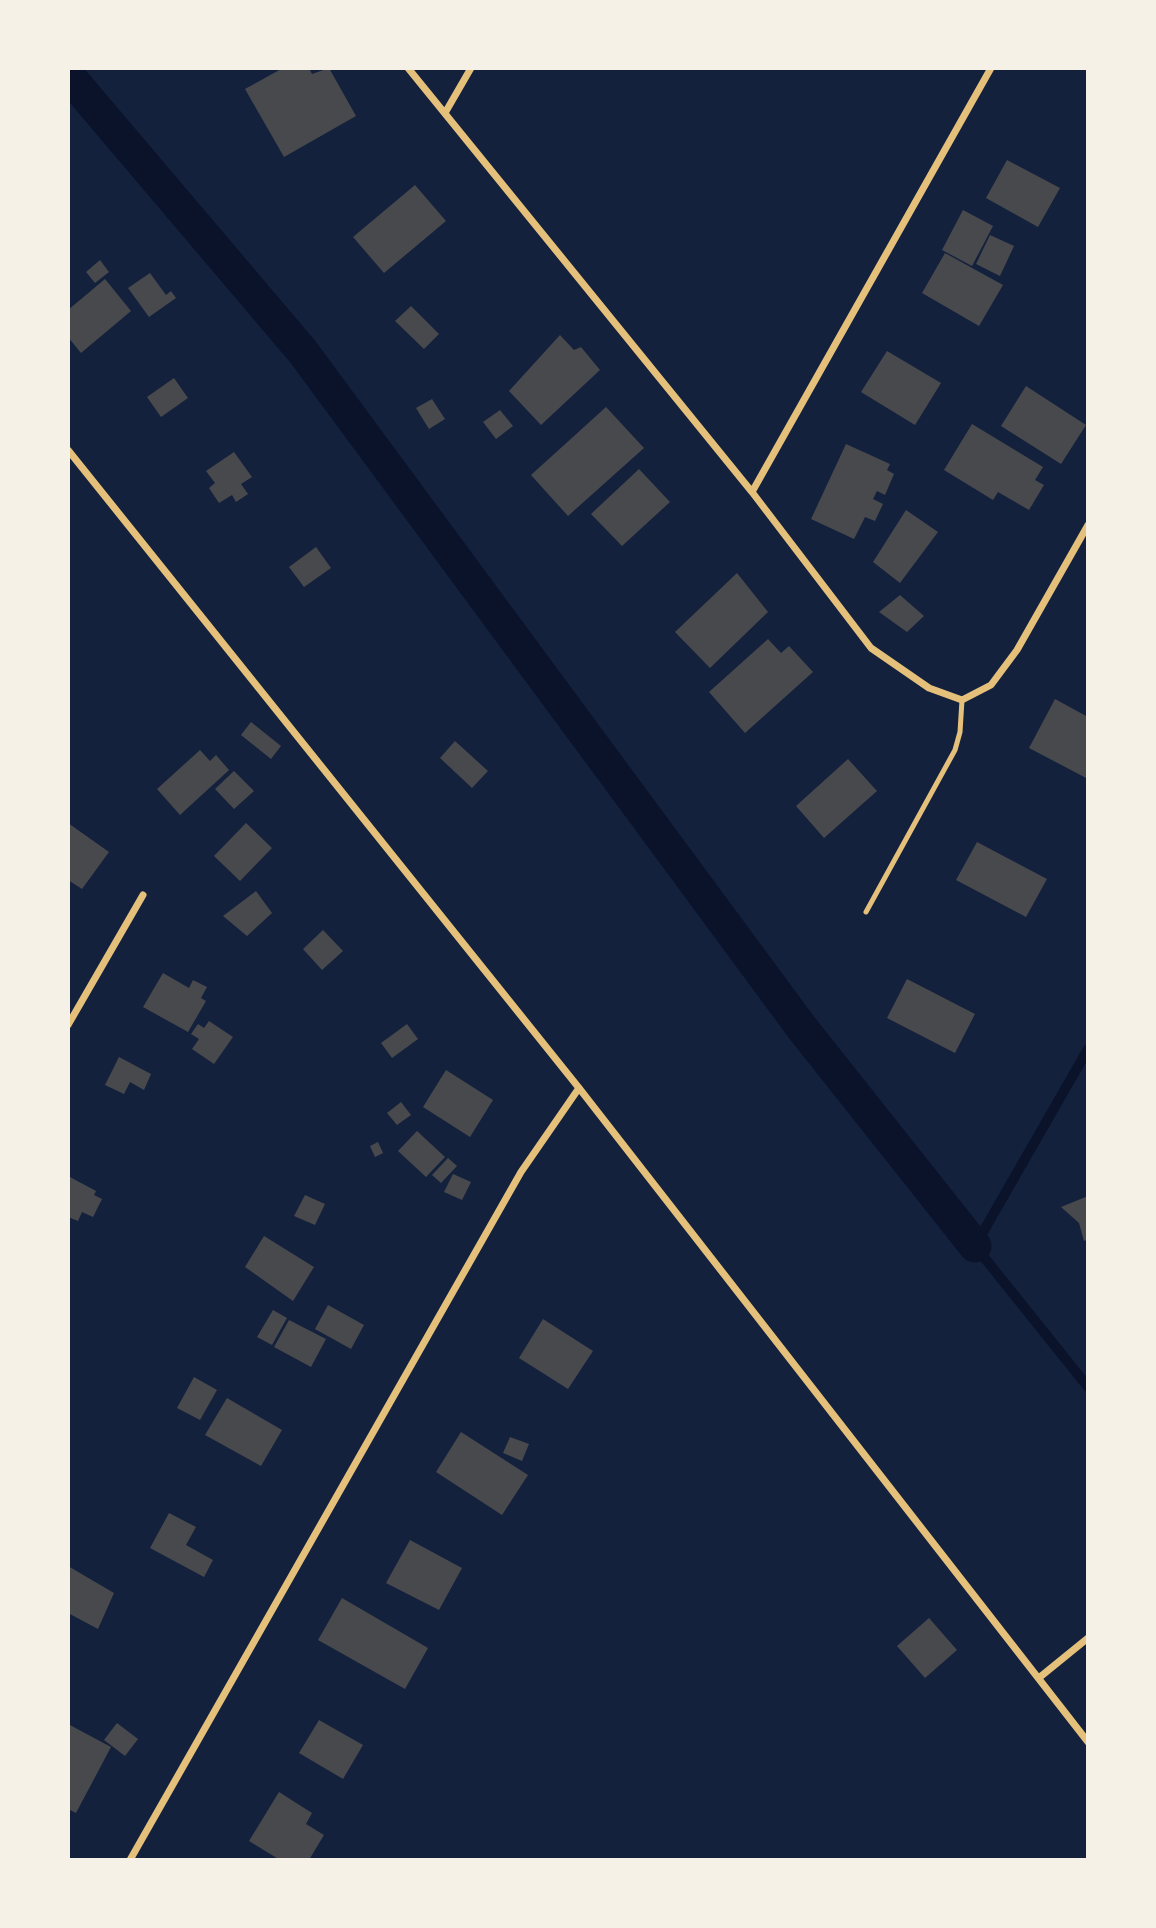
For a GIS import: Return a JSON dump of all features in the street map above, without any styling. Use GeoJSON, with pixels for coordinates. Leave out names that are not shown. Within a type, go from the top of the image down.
{"type":"FeatureCollection","features":[{"type":"Feature","properties":{"kind":"street"},"geometry":{"type":"LineString","coordinates":[[408,68],[752,492],[872,648],[929,688],[962,700],[991,685],[1017,650],[1088,525]]}},
{"type":"Feature","properties":{"kind":"street"},"geometry":{"type":"LineString","coordinates":[[445,113],[471,68]]}},
{"type":"Feature","properties":{"kind":"street"},"geometry":{"type":"LineString","coordinates":[[752,492],[991,68]]}},
{"type":"Feature","properties":{"kind":"street"},"geometry":{"type":"LineString","coordinates":[[68,450],[579,1088],[1040,1676],[1088,1742]]}},
{"type":"Feature","properties":{"kind":"street"},"geometry":{"type":"LineString","coordinates":[[68,1025],[143,895]]}},
{"type":"Feature","properties":{"kind":"street"},"geometry":{"type":"LineString","coordinates":[[130,1860],[521,1172],[579,1088]]}},
{"type":"Feature","properties":{"kind":"street"},"geometry":{"type":"LineString","coordinates":[[1040,1676],[1088,1638]]}},
{"type":"Feature","properties":{"kind":"lane"},"geometry":{"type":"LineString","coordinates":[[866,912],[955,750],[960,732],[962,700]]}},
{"type":"Feature","properties":{"kind":"building"},"geometry":{"type":"Polygon","coordinates":[[[283,68],[309,68],[312,74],[329,68],[356,116],[284,157],[245,89],[283,68]]]}},
{"type":"Feature","properties":{"kind":"building"},"geometry":{"type":"Polygon","coordinates":[[[1007,160],[1060,188],[1038,227],[986,198],[1007,160]]]}},
{"type":"Feature","properties":{"kind":"building"},"geometry":{"type":"Polygon","coordinates":[[[415,185],[446,221],[384,273],[353,237],[415,185]]]}},
{"type":"Feature","properties":{"kind":"building"},"geometry":{"type":"Polygon","coordinates":[[[963,210],[993,226],[972,266],[942,250],[963,210]]]}},
{"type":"Feature","properties":{"kind":"building"},"geometry":{"type":"Polygon","coordinates":[[[990,235],[1014,246],[1000,276],[976,264],[990,235]]]}},
{"type":"Feature","properties":{"kind":"building"},"geometry":{"type":"Polygon","coordinates":[[[945,253],[1003,285],[979,326],[922,293],[945,253]]]}},
{"type":"Feature","properties":{"kind":"building"},"geometry":{"type":"Polygon","coordinates":[[[100,260],[109,272],[95,283],[86,272],[100,260]]]}},
{"type":"Feature","properties":{"kind":"building"},"geometry":{"type":"Polygon","coordinates":[[[150,273],[166,295],[171,291],[176,298],[149,317],[128,288],[150,273]]]}},
{"type":"Feature","properties":{"kind":"building"},"geometry":{"type":"Polygon","coordinates":[[[105,279],[131,311],[81,353],[68,337],[68,310],[105,279]]]}},
{"type":"Feature","properties":{"kind":"building"},"geometry":{"type":"Polygon","coordinates":[[[411,306],[439,334],[424,349],[395,321],[411,306]]]}},
{"type":"Feature","properties":{"kind":"building"},"geometry":{"type":"Polygon","coordinates":[[[560,335],[574,350],[581,347],[600,370],[541,425],[509,391],[560,335]]]}},
{"type":"Feature","properties":{"kind":"building"},"geometry":{"type":"Polygon","coordinates":[[[887,351],[941,383],[915,425],[861,392],[887,351]]]}},
{"type":"Feature","properties":{"kind":"building"},"geometry":{"type":"Polygon","coordinates":[[[174,378],[188,398],[161,417],[147,397],[174,378]]]}},
{"type":"Feature","properties":{"kind":"building"},"geometry":{"type":"Polygon","coordinates":[[[1026,386],[1086,425],[1061,464],[1001,426],[1026,386]]]}},
{"type":"Feature","properties":{"kind":"building"},"geometry":{"type":"Polygon","coordinates":[[[432,399],[445,419],[429,429],[416,408],[432,399]]]}},
{"type":"Feature","properties":{"kind":"building"},"geometry":{"type":"Polygon","coordinates":[[[606,407],[644,448],[568,516],[531,475],[606,407]]]}},
{"type":"Feature","properties":{"kind":"building"},"geometry":{"type":"Polygon","coordinates":[[[500,410],[513,426],[496,439],[483,422],[500,410]]]}},
{"type":"Feature","properties":{"kind":"building"},"geometry":{"type":"Polygon","coordinates":[[[972,424],[1043,467],[1035,480],[1044,485],[1029,510],[998,492],[993,500],[944,470],[972,424]]]}},
{"type":"Feature","properties":{"kind":"building"},"geometry":{"type":"Polygon","coordinates":[[[846,444],[890,464],[887,470],[894,474],[885,495],[877,491],[873,499],[883,504],[875,521],[865,517],[854,539],[811,519],[846,444]]]}},
{"type":"Feature","properties":{"kind":"building"},"geometry":{"type":"Polygon","coordinates":[[[234,452],[252,477],[241,484],[248,494],[236,502],[232,495],[219,503],[209,488],[215,483],[206,471],[234,452]]]}},
{"type":"Feature","properties":{"kind":"building"},"geometry":{"type":"Polygon","coordinates":[[[639,469],[670,502],[622,546],[591,514],[639,469]]]}},
{"type":"Feature","properties":{"kind":"building"},"geometry":{"type":"Polygon","coordinates":[[[906,510],[938,532],[900,583],[873,562],[906,510]]]}},
{"type":"Feature","properties":{"kind":"building"},"geometry":{"type":"Polygon","coordinates":[[[316,547],[331,568],[304,587],[289,567],[316,547]]]}},
{"type":"Feature","properties":{"kind":"building"},"geometry":{"type":"Polygon","coordinates":[[[737,573],[768,612],[710,668],[675,632],[737,573]]]}},
{"type":"Feature","properties":{"kind":"building"},"geometry":{"type":"Polygon","coordinates":[[[900,595],[924,616],[907,632],[879,612],[900,595]]]}},
{"type":"Feature","properties":{"kind":"building"},"geometry":{"type":"Polygon","coordinates":[[[768,639],[781,653],[789,646],[813,672],[745,733],[709,692],[768,639]]]}},
{"type":"Feature","properties":{"kind":"building"},"geometry":{"type":"Polygon","coordinates":[[[1055,699],[1088,717],[1088,779],[1029,748],[1055,699]]]}},
{"type":"Feature","properties":{"kind":"building"},"geometry":{"type":"Polygon","coordinates":[[[251,722],[281,746],[271,759],[241,735],[251,722]]]}},
{"type":"Feature","properties":{"kind":"building"},"geometry":{"type":"Polygon","coordinates":[[[455,741],[488,771],[472,788],[440,758],[455,741]]]}},
{"type":"Feature","properties":{"kind":"building"},"geometry":{"type":"Polygon","coordinates":[[[200,750],[210,761],[216,755],[229,770],[180,815],[157,789],[200,750]]]}},
{"type":"Feature","properties":{"kind":"building"},"geometry":{"type":"Polygon","coordinates":[[[848,759],[877,791],[824,838],[796,806],[848,759]]]}},
{"type":"Feature","properties":{"kind":"building"},"geometry":{"type":"Polygon","coordinates":[[[234,771],[254,791],[234,809],[215,789],[234,771]]]}},
{"type":"Feature","properties":{"kind":"building"},"geometry":{"type":"Polygon","coordinates":[[[68,823],[109,852],[82,889],[68,880],[68,823]]]}},
{"type":"Feature","properties":{"kind":"building"},"geometry":{"type":"Polygon","coordinates":[[[246,823],[272,848],[240,881],[214,856],[246,823]]]}},
{"type":"Feature","properties":{"kind":"building"},"geometry":{"type":"Polygon","coordinates":[[[977,842],[1047,879],[1026,917],[956,880],[977,842]]]}},
{"type":"Feature","properties":{"kind":"building"},"geometry":{"type":"Polygon","coordinates":[[[256,891],[272,913],[247,936],[223,916],[256,891]]]}},
{"type":"Feature","properties":{"kind":"building"},"geometry":{"type":"Polygon","coordinates":[[[323,930],[343,951],[322,970],[303,949],[323,930]]]}},
{"type":"Feature","properties":{"kind":"building"},"geometry":{"type":"Polygon","coordinates":[[[163,973],[189,988],[193,980],[207,987],[201,998],[206,1001],[188,1032],[143,1007],[163,973]]]}},
{"type":"Feature","properties":{"kind":"building"},"geometry":{"type":"Polygon","coordinates":[[[907,979],[975,1014],[955,1053],[887,1018],[907,979]]]}},
{"type":"Feature","properties":{"kind":"building"},"geometry":{"type":"Polygon","coordinates":[[[209,1021],[233,1037],[214,1064],[192,1049],[199,1039],[191,1034],[198,1024],[204,1028],[209,1021]]]}},
{"type":"Feature","properties":{"kind":"building"},"geometry":{"type":"Polygon","coordinates":[[[407,1024],[418,1039],[392,1058],[381,1043],[407,1024]]]}},
{"type":"Feature","properties":{"kind":"building"},"geometry":{"type":"Polygon","coordinates":[[[119,1057],[151,1074],[144,1090],[130,1082],[124,1094],[105,1085],[119,1057]]]}},
{"type":"Feature","properties":{"kind":"building"},"geometry":{"type":"Polygon","coordinates":[[[446,1070],[493,1100],[470,1137],[423,1107],[446,1070]]]}},
{"type":"Feature","properties":{"kind":"building"},"geometry":{"type":"Polygon","coordinates":[[[401,1102],[411,1115],[397,1125],[387,1113],[401,1102]]]}},
{"type":"Feature","properties":{"kind":"building"},"geometry":{"type":"Polygon","coordinates":[[[417,1131],[445,1157],[426,1177],[398,1151],[417,1131]]]}},
{"type":"Feature","properties":{"kind":"building"},"geometry":{"type":"Polygon","coordinates":[[[378,1142],[383,1153],[375,1157],[370,1146],[378,1142]]]}},
{"type":"Feature","properties":{"kind":"building"},"geometry":{"type":"Polygon","coordinates":[[[448,1158],[457,1166],[441,1183],[432,1175],[448,1158]]]}},
{"type":"Feature","properties":{"kind":"building"},"geometry":{"type":"Polygon","coordinates":[[[453,1174],[471,1182],[462,1200],[444,1192],[453,1174]]]}},
{"type":"Feature","properties":{"kind":"building"},"geometry":{"type":"Polygon","coordinates":[[[68,1176],[96,1191],[94,1195],[102,1199],[93,1217],[82,1212],[78,1221],[68,1217],[68,1176]]]}},
{"type":"Feature","properties":{"kind":"building"},"geometry":{"type":"Polygon","coordinates":[[[305,1195],[325,1204],[315,1225],[294,1216],[305,1195]]]}},
{"type":"Feature","properties":{"kind":"building"},"geometry":{"type":"Polygon","coordinates":[[[1088,1196],[1088,1239],[1084,1241],[1079,1223],[1061,1207],[1088,1196]]]}},
{"type":"Feature","properties":{"kind":"building"},"geometry":{"type":"Polygon","coordinates":[[[264,1236],[314,1267],[293,1301],[245,1267],[264,1236]]]}},
{"type":"Feature","properties":{"kind":"building"},"geometry":{"type":"Polygon","coordinates":[[[328,1305],[364,1325],[351,1349],[315,1329],[328,1305]]]}},
{"type":"Feature","properties":{"kind":"building"},"geometry":{"type":"Polygon","coordinates":[[[273,1310],[287,1318],[272,1345],[257,1337],[273,1310]]]}},
{"type":"Feature","properties":{"kind":"building"},"geometry":{"type":"Polygon","coordinates":[[[543,1319],[593,1351],[568,1389],[519,1358],[543,1319]]]}},
{"type":"Feature","properties":{"kind":"building"},"geometry":{"type":"Polygon","coordinates":[[[289,1320],[326,1339],[311,1367],[274,1347],[289,1320]]]}},
{"type":"Feature","properties":{"kind":"building"},"geometry":{"type":"Polygon","coordinates":[[[194,1377],[217,1390],[200,1420],[177,1408],[194,1377]]]}},
{"type":"Feature","properties":{"kind":"building"},"geometry":{"type":"Polygon","coordinates":[[[227,1398],[282,1430],[261,1466],[205,1435],[227,1398]]]}},
{"type":"Feature","properties":{"kind":"building"},"geometry":{"type":"Polygon","coordinates":[[[461,1432],[528,1475],[502,1515],[436,1472],[461,1432]]]}},
{"type":"Feature","properties":{"kind":"building"},"geometry":{"type":"Polygon","coordinates":[[[510,1437],[529,1444],[522,1461],[503,1453],[510,1437]]]}},
{"type":"Feature","properties":{"kind":"building"},"geometry":{"type":"Polygon","coordinates":[[[169,1513],[196,1527],[186,1545],[213,1560],[204,1577],[150,1548],[169,1513]]]}},
{"type":"Feature","properties":{"kind":"building"},"geometry":{"type":"Polygon","coordinates":[[[410,1540],[462,1568],[439,1610],[386,1583],[410,1540]]]}},
{"type":"Feature","properties":{"kind":"building"},"geometry":{"type":"Polygon","coordinates":[[[68,1566],[114,1593],[98,1629],[68,1613],[68,1566]]]}},
{"type":"Feature","properties":{"kind":"building"},"geometry":{"type":"Polygon","coordinates":[[[342,1598],[428,1648],[405,1689],[318,1640],[342,1598]]]}},
{"type":"Feature","properties":{"kind":"building"},"geometry":{"type":"Polygon","coordinates":[[[929,1618],[957,1650],[925,1678],[897,1646],[929,1618]]]}},
{"type":"Feature","properties":{"kind":"building"},"geometry":{"type":"Polygon","coordinates":[[[319,1720],[363,1745],[343,1779],[299,1753],[319,1720]]]}},
{"type":"Feature","properties":{"kind":"building"},"geometry":{"type":"Polygon","coordinates":[[[117,1723],[138,1739],[125,1756],[104,1740],[117,1723]]]}},
{"type":"Feature","properties":{"kind":"building"},"geometry":{"type":"Polygon","coordinates":[[[68,1724],[111,1747],[76,1813],[68,1809],[68,1724]]]}},
{"type":"Feature","properties":{"kind":"building"},"geometry":{"type":"Polygon","coordinates":[[[279,1792],[312,1813],[306,1824],[324,1835],[309,1860],[280,1860],[249,1841],[279,1792]]]}},
{"type":"Feature","properties":{"kind":"waterway"},"geometry":{"type":"LineString","coordinates":[[68,75],[303,352],[802,1028],[975,1246]]}},
{"type":"Feature","properties":{"kind":"waterway"},"geometry":{"type":"LineString","coordinates":[[1088,1049],[975,1246],[1088,1387]]}}]}
